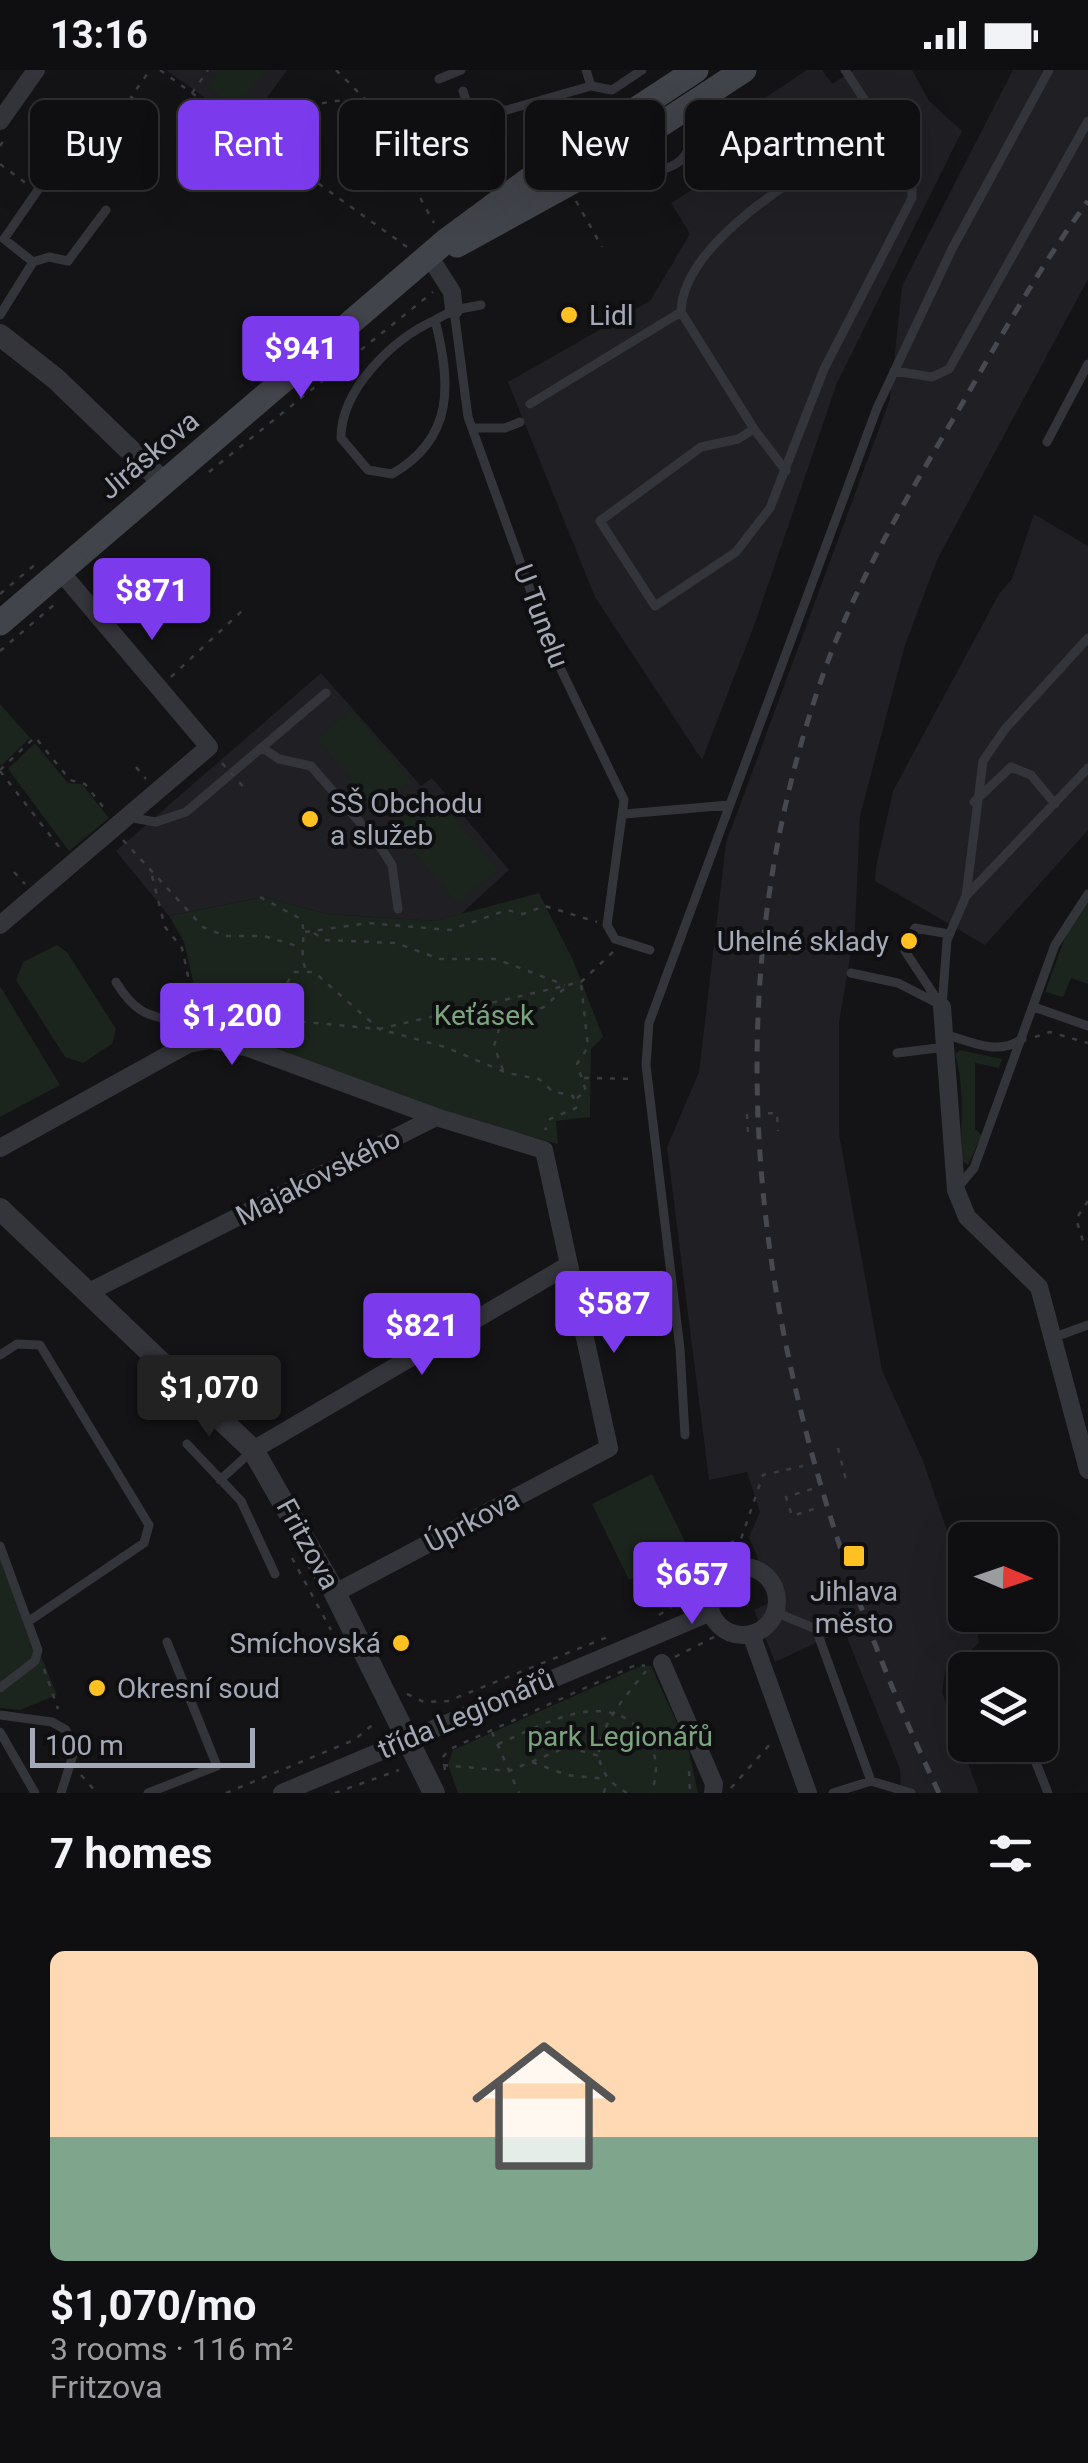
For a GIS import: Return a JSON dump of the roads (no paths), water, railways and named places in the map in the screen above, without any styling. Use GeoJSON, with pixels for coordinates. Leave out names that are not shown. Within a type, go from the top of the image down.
{"type":"FeatureCollection","features":[{"type":"Feature","properties":{"kind":"main road","name":"Jiráskova"},"geometry":{"type":"LineString","coordinates":[[0,623],[163,482],[431,265],[502,198],[696,70]]}},
{"type":"Feature","properties":{"kind":"main road","name":"Jiráskova"},"geometry":{"type":"LineString","coordinates":[[701,100],[744,70]]}},
{"type":"Feature","properties":{"kind":"main road","name":"Jiráskova"},"geometry":{"type":"LineString","coordinates":[[431,265],[557,190]]}},
{"type":"Feature","properties":{"kind":"street"},"geometry":{"type":"LineString","coordinates":[[0,121],[36,70]]}},
{"type":"Feature","properties":{"kind":"street","name":"U Tunelu"},"geometry":{"type":"LineString","coordinates":[[431,265],[454,310]]}},
{"type":"Feature","properties":{"kind":"street"},"geometry":{"type":"LineString","coordinates":[[0,335],[56,379],[163,482]]}},
{"type":"Feature","properties":{"kind":"street"},"geometry":{"type":"LineString","coordinates":[[0,925],[120,818],[209,747],[60,571]]}},
{"type":"Feature","properties":{"kind":"street"},"geometry":{"type":"LineString","coordinates":[[942,1006],[956,1190],[977,1228],[1034,1280],[1055,1337],[1088,1470]]}},
{"type":"Feature","properties":{"kind":"street"},"geometry":{"type":"LineString","coordinates":[[0,1148],[195,1035],[249,1048],[436,1117],[538,1146],[549,1160],[567,1266],[253,1450]]}},
{"type":"Feature","properties":{"kind":"street","name":"Majakovského"},"geometry":{"type":"LineString","coordinates":[[89,1292],[436,1117]]}},
{"type":"Feature","properties":{"kind":"street","name":"Fritzova"},"geometry":{"type":"LineString","coordinates":[[0,1208],[253,1450],[335,1594],[434,1793]]}},
{"type":"Feature","properties":{"kind":"street","name":"Úprkova"},"geometry":{"type":"LineString","coordinates":[[335,1594],[609,1448],[567,1266]]}},
{"type":"Feature","properties":{"kind":"street"},"geometry":{"type":"LineString","coordinates":[[741,1567],[752,1568],[770,1580],[775,1590],[775,1612],[756,1632],[729,1632],[712,1612],[714,1584],[720,1575],[741,1567]]}},
{"type":"Feature","properties":{"kind":"street","name":"třída Legionářů"},"geometry":{"type":"LineString","coordinates":[[282,1793],[316,1786],[409,1738],[712,1612]]}},
{"type":"Feature","properties":{"kind":"street"},"geometry":{"type":"LineString","coordinates":[[756,1632],[808,1793]]}},
{"type":"Feature","properties":{"kind":"street"},"geometry":{"type":"LineString","coordinates":[[662,1663],[718,1790]]}},
{"type":"Feature","properties":{"kind":"lane"},"geometry":{"type":"LineString","coordinates":[[439,79],[461,70]]}},
{"type":"Feature","properties":{"kind":"lane"},"geometry":{"type":"LineString","coordinates":[[586,70],[591,86]]}},
{"type":"Feature","properties":{"kind":"lane"},"geometry":{"type":"LineString","coordinates":[[463,91],[469,110],[506,110],[591,86],[612,90],[642,70]]}},
{"type":"Feature","properties":{"kind":"lane"},"geometry":{"type":"LineString","coordinates":[[845,70],[864,100]]}},
{"type":"Feature","properties":{"kind":"lane"},"geometry":{"type":"LineString","coordinates":[[685,1435],[680,1349],[645,1040],[894,371],[952,249],[1049,70]]}},
{"type":"Feature","properties":{"kind":"lane"},"geometry":{"type":"LineString","coordinates":[[894,371],[932,377],[949,369],[1088,120]]}},
{"type":"Feature","properties":{"kind":"lane"},"geometry":{"type":"LineString","coordinates":[[34,262],[4,239],[38,190]]}},
{"type":"Feature","properties":{"kind":"lane"},"geometry":{"type":"LineString","coordinates":[[786,190],[736,225],[699,258],[681,299],[681,312],[754,429],[786,471]]}},
{"type":"Feature","properties":{"kind":"lane"},"geometry":{"type":"LineString","coordinates":[[754,429],[738,439],[702,447],[600,520],[655,606],[736,552],[770,508],[824,369],[912,198],[912,190]]}},
{"type":"Feature","properties":{"kind":"lane"},"geometry":{"type":"LineString","coordinates":[[0,315],[34,262],[49,257],[68,261],[106,210]]}},
{"type":"Feature","properties":{"kind":"lane"},"geometry":{"type":"LineString","coordinates":[[435,320],[442,346],[442,423],[431,442],[410,464],[392,474],[368,470],[341,438],[341,423],[368,374],[415,329],[454,310],[480,306]]}},
{"type":"Feature","properties":{"kind":"lane","name":"U Tunelu"},"geometry":{"type":"LineString","coordinates":[[454,310],[473,428],[553,653],[619,782],[625,814],[607,924],[616,939],[650,950]]}},
{"type":"Feature","properties":{"kind":"lane"},"geometry":{"type":"LineString","coordinates":[[530,404],[681,312]]}},
{"type":"Feature","properties":{"kind":"lane"},"geometry":{"type":"LineString","coordinates":[[1046,442],[1087,361]]}},
{"type":"Feature","properties":{"kind":"lane"},"geometry":{"type":"LineString","coordinates":[[473,428],[505,428],[520,422]]}},
{"type":"Feature","properties":{"kind":"lane"},"geometry":{"type":"LineString","coordinates":[[942,1006],[949,934],[966,896],[974,802],[982,761],[1088,638]]}},
{"type":"Feature","properties":{"kind":"lane"},"geometry":{"type":"LineString","coordinates":[[120,818],[156,822],[186,812],[326,693]]}},
{"type":"Feature","properties":{"kind":"lane"},"geometry":{"type":"LineString","coordinates":[[264,749],[279,758],[311,766],[378,842],[392,864],[398,909]]}},
{"type":"Feature","properties":{"kind":"lane"},"geometry":{"type":"LineString","coordinates":[[974,802],[1010,767],[1030,775],[1055,804]]}},
{"type":"Feature","properties":{"kind":"lane"},"geometry":{"type":"LineString","coordinates":[[966,896],[1088,768]]}},
{"type":"Feature","properties":{"kind":"lane"},"geometry":{"type":"LineString","coordinates":[[625,814],[729,806]]}},
{"type":"Feature","properties":{"kind":"lane"},"geometry":{"type":"LineString","coordinates":[[956,1190],[974,1168],[1055,945],[1088,894]]}},
{"type":"Feature","properties":{"kind":"lane"},"geometry":{"type":"LineString","coordinates":[[942,1006],[905,951],[915,928],[949,934]]}},
{"type":"Feature","properties":{"kind":"lane"},"geometry":{"type":"LineString","coordinates":[[850,973],[898,983],[942,1006]]}},
{"type":"Feature","properties":{"kind":"lane"},"geometry":{"type":"LineString","coordinates":[[116,982],[137,1011],[179,1021],[195,1035]]}},
{"type":"Feature","properties":{"kind":"lane"},"geometry":{"type":"LineString","coordinates":[[1034,1007],[1088,1026]]}},
{"type":"Feature","properties":{"kind":"lane"},"geometry":{"type":"LineString","coordinates":[[897,1052],[945,1041],[1007,1048],[1022,1039]]}},
{"type":"Feature","properties":{"kind":"lane"},"geometry":{"type":"LineString","coordinates":[[1055,1337],[1088,1325]]}},
{"type":"Feature","properties":{"kind":"lane"},"geometry":{"type":"LineString","coordinates":[[0,1355],[17,1344],[40,1345],[149,1524],[144,1543],[30,1621]]}},
{"type":"Feature","properties":{"kind":"lane"},"geometry":{"type":"LineString","coordinates":[[187,1444],[241,1501],[275,1574]]}},
{"type":"Feature","properties":{"kind":"lane"},"geometry":{"type":"LineString","coordinates":[[220,1480],[253,1450]]}},
{"type":"Feature","properties":{"kind":"lane"},"geometry":{"type":"LineString","coordinates":[[0,1546],[30,1621],[38,1655],[0,1688]]}},
{"type":"Feature","properties":{"kind":"lane"},"geometry":{"type":"LineString","coordinates":[[775,1612],[816,1629],[871,1781]]}},
{"type":"Feature","properties":{"kind":"lane"},"geometry":{"type":"LineString","coordinates":[[148,1793],[217,1766],[167,1642]]}},
{"type":"Feature","properties":{"kind":"lane"},"geometry":{"type":"LineString","coordinates":[[0,1715],[61,1725],[73,1744],[73,1761],[61,1793]]}},
{"type":"Feature","properties":{"kind":"lane"},"geometry":{"type":"LineString","coordinates":[[0,1732],[36,1793]]}},
{"type":"Feature","properties":{"kind":"lane"},"geometry":{"type":"LineString","coordinates":[[1036,1762],[1048,1793]]}},
{"type":"Feature","properties":{"kind":"lane"},"geometry":{"type":"LineString","coordinates":[[833,1793],[871,1781],[911,1793]]}},
{"type":"Feature","properties":{"kind":"lane"},"geometry":{"type":"LineString","coordinates":[[880,1793],[896,1788]]}},
{"type":"Feature","properties":{"kind":"railway"},"geometry":{"type":"LineString","coordinates":[[939,1793],[880,1657],[831,1519],[793,1378],[768,1236],[757,1092],[763,948],[786,804],[828,661],[842,627],[872,562],[925,467],[1022,301],[1088,201]]}},
{"type":"Feature","properties":{"kind":"place","name":"Lidl"},"geometry":{"type":"Point","coordinates":[569,315]}},
{"type":"Feature","properties":{"kind":"place","name":"SŠ Obchodu a služeb"},"geometry":{"type":"Point","coordinates":[310,819]}},
{"type":"Feature","properties":{"kind":"place","name":"Uhelné sklady"},"geometry":{"type":"Point","coordinates":[909,941]}},
{"type":"Feature","properties":{"kind":"place","name":"Jihlava město"},"geometry":{"type":"Point","coordinates":[854,1556]}},
{"type":"Feature","properties":{"kind":"place","name":"Smíchovská"},"geometry":{"type":"Point","coordinates":[401,1643]}},
{"type":"Feature","properties":{"kind":"place","name":"Okresní soud"},"geometry":{"type":"Point","coordinates":[97,1688]}},
{"type":"Feature","properties":{"kind":"park label","name":"Keťásek"},"geometry":{"type":"Point","coordinates":[484,1015]}},
{"type":"Feature","properties":{"kind":"park label","name":"park Legionářů"},"geometry":{"type":"Point","coordinates":[620,1736]}}]}
